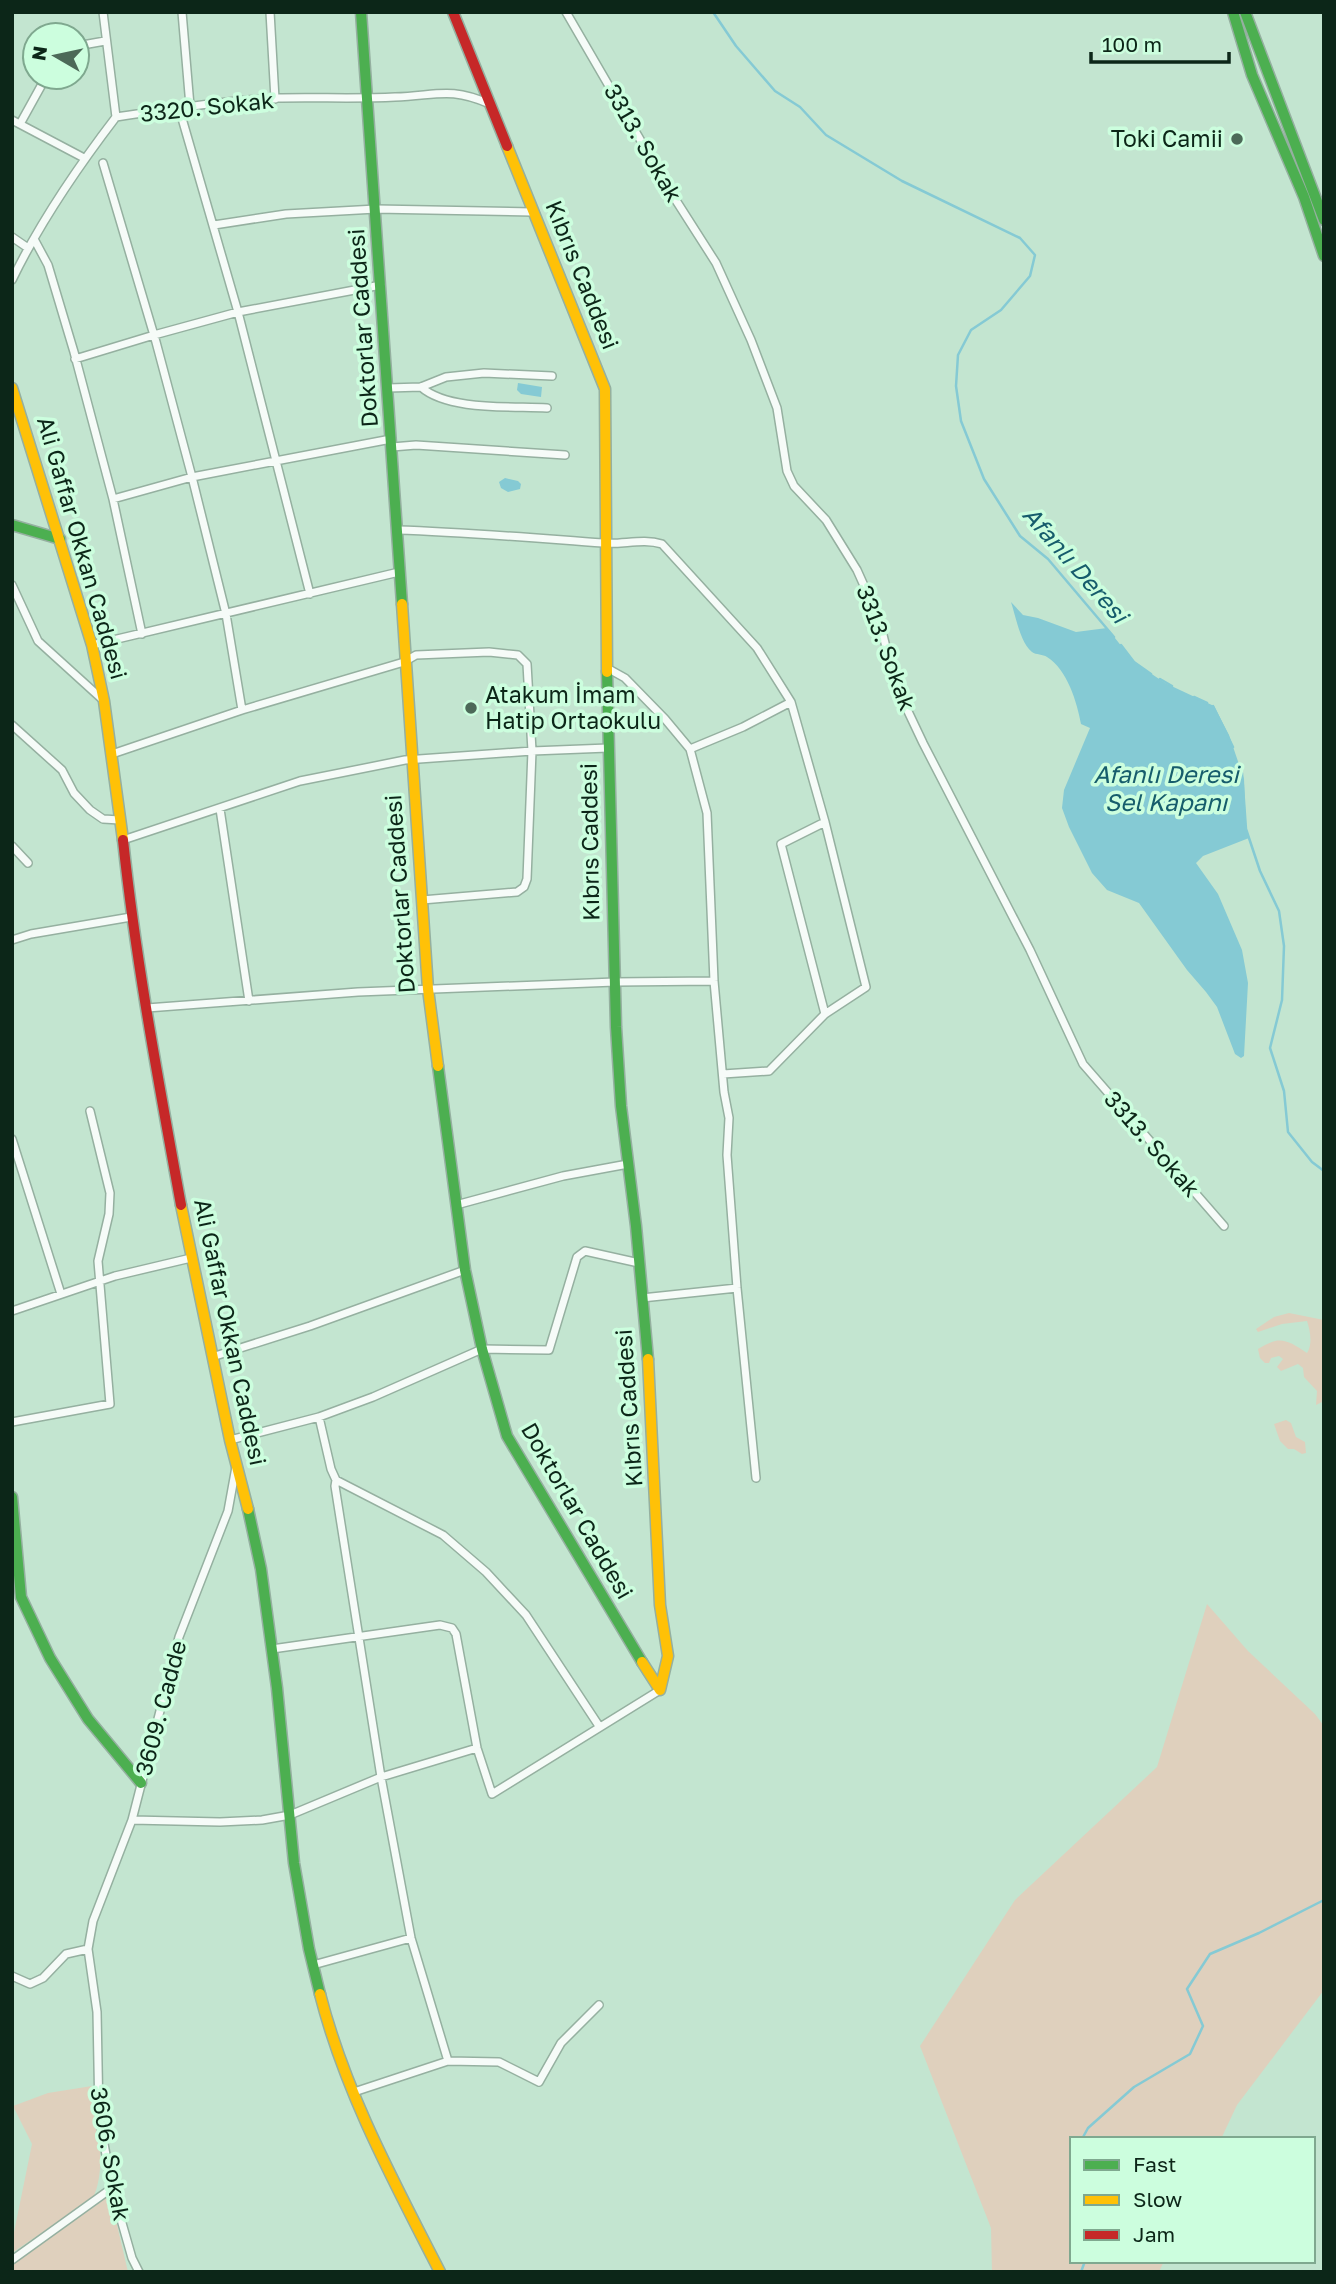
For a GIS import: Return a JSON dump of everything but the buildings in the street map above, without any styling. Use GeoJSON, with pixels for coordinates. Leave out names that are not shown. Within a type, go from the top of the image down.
{"type":"FeatureCollection","features":[{"type":"Feature","properties":{"kind":"street"},"geometry":{"type":"LineString","coordinates":[[103,12],[116,117]]}},
{"type":"Feature","properties":{"kind":"street"},"geometry":{"type":"LineString","coordinates":[[182,12],[190,106]]}},
{"type":"Feature","properties":{"kind":"street"},"geometry":{"type":"LineString","coordinates":[[270,12],[275,99]]}},
{"type":"Feature","properties":{"kind":"street","name":"Doktorlar Caddesi"},"geometry":{"type":"LineString","coordinates":[[361,12],[428,989],[465,1270],[482,1349],[507,1436],[611,1614],[660,1690]]}},
{"type":"Feature","properties":{"kind":"street","name":"Kıbrıs Caddesi"},"geometry":{"type":"LineString","coordinates":[[453,12],[605,389],[608,748],[614,982],[621,1106],[650,1380],[660,1605],[668,1656],[660,1690]]}},
{"type":"Feature","properties":{"kind":"street","name":"3313. Sokak"},"geometry":{"type":"LineString","coordinates":[[566,12],[670,191],[716,263],[751,340],[777,408],[788,471],[794,486],[826,520],[857,570],[879,619],[888,659],[905,705],[1030,950],[1083,1064],[1224,1226]]}},
{"type":"Feature","properties":{"kind":"street"},"geometry":{"type":"LineString","coordinates":[[1233,12],[1252,75],[1304,197],[1324,256]]}},
{"type":"Feature","properties":{"kind":"street"},"geometry":{"type":"LineString","coordinates":[[1245,12],[1324,220]]}},
{"type":"Feature","properties":{"kind":"street"},"geometry":{"type":"LineString","coordinates":[[91,44],[105,41]]}},
{"type":"Feature","properties":{"kind":"street"},"geometry":{"type":"LineString","coordinates":[[20,124],[38,91]]}},
{"type":"Feature","properties":{"kind":"street","name":"3320. Sokak"},"geometry":{"type":"LineString","coordinates":[[12,280],[28,248],[84,159],[116,117],[190,106],[275,99],[397,97],[451,92],[470,95],[490,104]]}},
{"type":"Feature","properties":{"kind":"street"},"geometry":{"type":"LineString","coordinates":[[179,108],[215,225],[310,594]]}},
{"type":"Feature","properties":{"kind":"street"},"geometry":{"type":"LineString","coordinates":[[12,120],[84,159]]}},
{"type":"Feature","properties":{"kind":"street"},"geometry":{"type":"LineString","coordinates":[[103,163],[154,334],[192,477],[226,614],[242,710]]}},
{"type":"Feature","properties":{"kind":"street"},"geometry":{"type":"LineString","coordinates":[[215,225],[286,214],[376,209],[533,212]]}},
{"type":"Feature","properties":{"kind":"street"},"geometry":{"type":"LineString","coordinates":[[12,237],[28,248]]}},
{"type":"Feature","properties":{"kind":"street"},"geometry":{"type":"LineString","coordinates":[[34,239],[48,265],[75,359],[113,499],[142,634]]}},
{"type":"Feature","properties":{"kind":"street"},"geometry":{"type":"LineString","coordinates":[[75,359],[154,334],[238,312],[381,285]]}},
{"type":"Feature","properties":{"kind":"street"},"geometry":{"type":"LineString","coordinates":[[388,388],[421,387],[446,377],[484,373],[552,376]]}},
{"type":"Feature","properties":{"kind":"street"},"geometry":{"type":"LineString","coordinates":[[421,387],[441,398],[465,404],[547,408]]}},
{"type":"Feature","properties":{"kind":"street","name":"Ali Gaffar Okkan Caddesi"},"geometry":{"type":"LineString","coordinates":[[12,388],[92,645],[104,701],[131,917],[146,1008],[191,1258],[236,1467],[251,1518],[272,1649],[294,1863],[313,1965],[332,2039],[385,2164],[440,2272]]}},
{"type":"Feature","properties":{"kind":"street"},"geometry":{"type":"LineString","coordinates":[[113,499],[192,477],[391,443],[565,455]]}},
{"type":"Feature","properties":{"kind":"street"},"geometry":{"type":"LineString","coordinates":[[12,525],[60,539]]}},
{"type":"Feature","properties":{"kind":"street"},"geometry":{"type":"LineString","coordinates":[[397,530],[496,533],[607,544],[654,541],[669,550],[757,648],[791,702],[867,984],[866,988],[825,1014],[769,1071],[723,1074]]}},
{"type":"Feature","properties":{"kind":"street"},"geometry":{"type":"LineString","coordinates":[[92,645],[399,572]]}},
{"type":"Feature","properties":{"kind":"street"},"geometry":{"type":"LineString","coordinates":[[12,585],[38,641],[104,701]]}},
{"type":"Feature","properties":{"kind":"street"},"geometry":{"type":"LineString","coordinates":[[112,754],[242,710],[404,662],[416,655],[489,652],[518,655],[527,664],[531,751],[527,879],[524,887],[517,892],[422,900]]}},
{"type":"Feature","properties":{"kind":"street"},"geometry":{"type":"LineString","coordinates":[[607,668],[625,677],[690,749],[707,813],[714,981],[724,1092],[729,1118],[727,1155],[756,1478]]}},
{"type":"Feature","properties":{"kind":"street"},"geometry":{"type":"LineString","coordinates":[[690,749],[743,727],[791,702]]}},
{"type":"Feature","properties":{"kind":"street"},"geometry":{"type":"LineString","coordinates":[[12,725],[62,770],[74,793],[90,810],[103,819],[120,820]]}},
{"type":"Feature","properties":{"kind":"street"},"geometry":{"type":"LineString","coordinates":[[123,840],[300,781],[411,759],[608,748]]}},
{"type":"Feature","properties":{"kind":"street"},"geometry":{"type":"LineString","coordinates":[[220,809],[249,1001]]}},
{"type":"Feature","properties":{"kind":"street"},"geometry":{"type":"LineString","coordinates":[[825,822],[781,844],[825,1014]]}},
{"type":"Feature","properties":{"kind":"street"},"geometry":{"type":"LineString","coordinates":[[12,846],[28,863]]}},
{"type":"Feature","properties":{"kind":"street"},"geometry":{"type":"LineString","coordinates":[[12,940],[31,934],[131,917]]}},
{"type":"Feature","properties":{"kind":"street"},"geometry":{"type":"LineString","coordinates":[[146,1008],[428,989],[714,981]]}},
{"type":"Feature","properties":{"kind":"street"},"geometry":{"type":"LineString","coordinates":[[12,1422],[110,1404],[98,1261],[110,1214],[110,1193],[90,1111]]}},
{"type":"Feature","properties":{"kind":"street"},"geometry":{"type":"LineString","coordinates":[[12,1139],[61,1294]]}},
{"type":"Feature","properties":{"kind":"street"},"geometry":{"type":"LineString","coordinates":[[456,1205],[563,1176],[628,1164]]}},
{"type":"Feature","properties":{"kind":"street"},"geometry":{"type":"LineString","coordinates":[[230,1440],[319,1417],[373,1397],[482,1349],[549,1350],[577,1257],[585,1251],[639,1263]]}},
{"type":"Feature","properties":{"kind":"street"},"geometry":{"type":"LineString","coordinates":[[12,1311],[100,1281],[191,1258]]}},
{"type":"Feature","properties":{"kind":"street"},"geometry":{"type":"LineString","coordinates":[[212,1357],[310,1326],[465,1270]]}},
{"type":"Feature","properties":{"kind":"street"},"geometry":{"type":"LineString","coordinates":[[642,1298],[737,1288]]}},
{"type":"Feature","properties":{"kind":"street"},"geometry":{"type":"LineString","coordinates":[[319,1417],[336,1480],[381,1777],[411,1938],[448,2061]]}},
{"type":"Feature","properties":{"kind":"street","name":"3609. Cadde"},"geometry":{"type":"LineString","coordinates":[[88,1949],[93,1921],[132,1820],[179,1637],[228,1511],[236,1467]]}},
{"type":"Feature","properties":{"kind":"street"},"geometry":{"type":"LineString","coordinates":[[336,1480],[443,1535],[486,1572],[526,1615],[600,1726]]}},
{"type":"Feature","properties":{"kind":"street"},"geometry":{"type":"LineString","coordinates":[[12,1497],[17,1598],[88,1719],[141,1783]]}},
{"type":"Feature","properties":{"kind":"street"},"geometry":{"type":"LineString","coordinates":[[272,1649],[440,1625],[452,1628],[456,1634],[477,1748],[492,1794],[660,1690]]}},
{"type":"Feature","properties":{"kind":"street"},"geometry":{"type":"LineString","coordinates":[[132,1820],[262,1821],[290,1815],[381,1777],[477,1748]]}},
{"type":"Feature","properties":{"kind":"street"},"geometry":{"type":"LineString","coordinates":[[313,1965],[411,1938]]}},
{"type":"Feature","properties":{"kind":"street"},"geometry":{"type":"LineString","coordinates":[[12,1976],[30,1984],[43,1978],[66,1954],[88,1949]]}},
{"type":"Feature","properties":{"kind":"street","name":"3606. Sokak"},"geometry":{"type":"LineString","coordinates":[[88,1949],[97,2012],[99,2116],[113,2188],[132,2258],[139,2272]]}},
{"type":"Feature","properties":{"kind":"street"},"geometry":{"type":"LineString","coordinates":[[354,2092],[448,2061],[499,2062],[539,2082],[561,2042],[600,2005]]}},
{"type":"Feature","properties":{"kind":"street"},"geometry":{"type":"LineString","coordinates":[[12,2260],[113,2188]]}},
{"type":"Feature","properties":{"kind":"shaded area"},"geometry":{"type":"Polygon","coordinates":[[[1289,1313],[1324,1320],[1324,1401],[1316,1405],[1317,1391],[1304,1377],[1303,1368],[1298,1364],[1281,1371],[1277,1367],[1283,1359],[1279,1356],[1271,1358],[1269,1363],[1260,1358],[1258,1349],[1278,1341],[1289,1342],[1307,1353],[1310,1333],[1307,1321],[1282,1324],[1258,1332],[1256,1329],[1274,1317],[1289,1313]]]}},
{"type":"Feature","properties":{"kind":"shaded area"},"geometry":{"type":"Polygon","coordinates":[[[1286,1420],[1291,1423],[1296,1437],[1305,1442],[1306,1453],[1288,1449],[1280,1441],[1274,1424],[1286,1420]]]}},
{"type":"Feature","properties":{"kind":"shaded area"},"geometry":{"type":"Polygon","coordinates":[[[1207,1604],[1248,1651],[1315,1714],[1324,1726],[1324,1990],[1237,2105],[1222,2137],[1070,2137],[1070,2263],[1163,2263],[1159,2272],[992,2272],[991,2228],[920,2046],[1015,1900],[1157,1767],[1207,1604]]]}},
{"type":"Feature","properties":{"kind":"shaded area"},"geometry":{"type":"Polygon","coordinates":[[[92,2086],[100,2158],[100,2172],[93,2198],[12,2253],[32,2144],[13,2106],[48,2093],[92,2086]]]}},
{"type":"Feature","properties":{"kind":"shaded area"},"geometry":{"type":"Polygon","coordinates":[[[110,2195],[128,2272],[12,2272],[12,2264],[110,2195]]]}},
{"type":"Feature","properties":{"kind":"water"},"geometry":{"type":"Polygon","coordinates":[[[518,383],[542,387],[541,397],[521,394],[517,390],[518,383]]]}},
{"type":"Feature","properties":{"kind":"water"},"geometry":{"type":"Polygon","coordinates":[[[505,478],[518,481],[521,484],[520,489],[508,492],[501,488],[499,482],[505,478]]]}},
{"type":"Feature","properties":{"kind":"water","name":"Afanlı Deresi Sel Kapanı"},"geometry":{"type":"Polygon","coordinates":[[[1011,602],[1023,615],[1076,632],[1107,628],[1134,662],[1165,683],[1214,706],[1229,735],[1244,779],[1246,829],[1249,838],[1203,856],[1196,863],[1218,894],[1242,950],[1248,983],[1244,1056],[1241,1058],[1235,1054],[1217,1007],[1139,903],[1107,890],[1092,873],[1062,808],[1064,790],[1090,728],[1081,724],[1074,696],[1060,669],[1047,657],[1032,652],[1024,642],[1011,602]]]}},
{"type":"Feature","properties":{"kind":"waterway","name":"Afanlı Deresi"},"geometry":{"type":"LineString","coordinates":[[713,12],[736,46],[775,91],[800,107],[826,135],[902,181],[1020,238],[1035,255],[1030,276],[1001,310],[971,330],[958,355],[956,386],[961,421],[984,479],[1020,536],[1048,559],[1114,637]]}},
{"type":"Feature","properties":{"kind":"waterway","name":"Afanlı Deresi"},"geometry":{"type":"LineString","coordinates":[[1121,645],[1134,662],[1151,674]]}},
{"type":"Feature","properties":{"kind":"waterway","name":"Afanlı Deresi"},"geometry":{"type":"LineString","coordinates":[[1160,679],[1172,686]]}},
{"type":"Feature","properties":{"kind":"waterway","name":"Afanlı Deresi"},"geometry":{"type":"LineString","coordinates":[[1194,697],[1207,703]]}},
{"type":"Feature","properties":{"kind":"waterway","name":"Afanlı Deresi"},"geometry":{"type":"LineString","coordinates":[[1213,706],[1233,747]]}},
{"type":"Feature","properties":{"kind":"waterway"},"geometry":{"type":"LineString","coordinates":[[1242,773],[1246,829],[1260,871],[1279,911],[1284,946],[1282,1000],[1270,1048],[1284,1091],[1288,1132],[1312,1162],[1324,1171]]}},
{"type":"Feature","properties":{"kind":"waterway"},"geometry":{"type":"LineString","coordinates":[[1083,2137],[1088,2128],[1134,2087],[1190,2054],[1203,2026],[1187,1989],[1210,1954],[1324,1900]]}},
{"type":"Feature","properties":{"kind":"waterway"},"geometry":{"type":"LineString","coordinates":[[1081,2272],[1084,2263]]}},
{"type":"Feature","properties":{"kind":"traffic: fast"},"geometry":{"type":"LineString","coordinates":[[361,12],[402,604]]}},
{"type":"Feature","properties":{"kind":"traffic: fast"},"geometry":{"type":"LineString","coordinates":[[1233,12],[1252,75],[1304,197],[1324,256]]}},
{"type":"Feature","properties":{"kind":"traffic: fast"},"geometry":{"type":"LineString","coordinates":[[1245,12],[1324,220]]}},
{"type":"Feature","properties":{"kind":"traffic: fast"},"geometry":{"type":"LineString","coordinates":[[12,525],[60,539]]}},
{"type":"Feature","properties":{"kind":"traffic: fast"},"geometry":{"type":"LineString","coordinates":[[607,672],[616,1027],[621,1106],[636,1226],[648,1359]]}},
{"type":"Feature","properties":{"kind":"traffic: fast"},"geometry":{"type":"LineString","coordinates":[[438,1066],[465,1270],[482,1349],[507,1436],[642,1662]]}},
{"type":"Feature","properties":{"kind":"traffic: fast"},"geometry":{"type":"LineString","coordinates":[[12,1497],[21,1597],[50,1658],[88,1719],[141,1783]]}},
{"type":"Feature","properties":{"kind":"traffic: fast"},"geometry":{"type":"LineString","coordinates":[[248,1509],[261,1569],[277,1688],[294,1863],[320,1994]]}},
{"type":"Feature","properties":{"kind":"traffic: slow"},"geometry":{"type":"LineString","coordinates":[[507,146],[605,389],[607,672]]}},
{"type":"Feature","properties":{"kind":"traffic: slow"},"geometry":{"type":"LineString","coordinates":[[12,388],[92,645],[104,701],[123,840]]}},
{"type":"Feature","properties":{"kind":"traffic: slow"},"geometry":{"type":"LineString","coordinates":[[402,604],[428,989],[438,1066]]}},
{"type":"Feature","properties":{"kind":"traffic: slow"},"geometry":{"type":"LineString","coordinates":[[181,1205],[230,1440],[248,1509]]}},
{"type":"Feature","properties":{"kind":"traffic: slow"},"geometry":{"type":"LineString","coordinates":[[642,1662],[660,1690],[668,1656],[660,1605],[648,1359]]}},
{"type":"Feature","properties":{"kind":"traffic: slow"},"geometry":{"type":"LineString","coordinates":[[320,1994],[343,2066],[372,2136],[440,2272]]}},
{"type":"Feature","properties":{"kind":"traffic: jam"},"geometry":{"type":"LineString","coordinates":[[453,12],[507,146]]}},
{"type":"Feature","properties":{"kind":"traffic: jam"},"geometry":{"type":"LineString","coordinates":[[123,840],[141,978],[181,1205]]}},
{"type":"Feature","properties":{"kind":"place","name":"Toki Camii"},"geometry":{"type":"Point","coordinates":[1237,139]}},
{"type":"Feature","properties":{"kind":"place","name":"Atakum İmam Hatip Ortaokulu"},"geometry":{"type":"Point","coordinates":[471,708]}}]}
